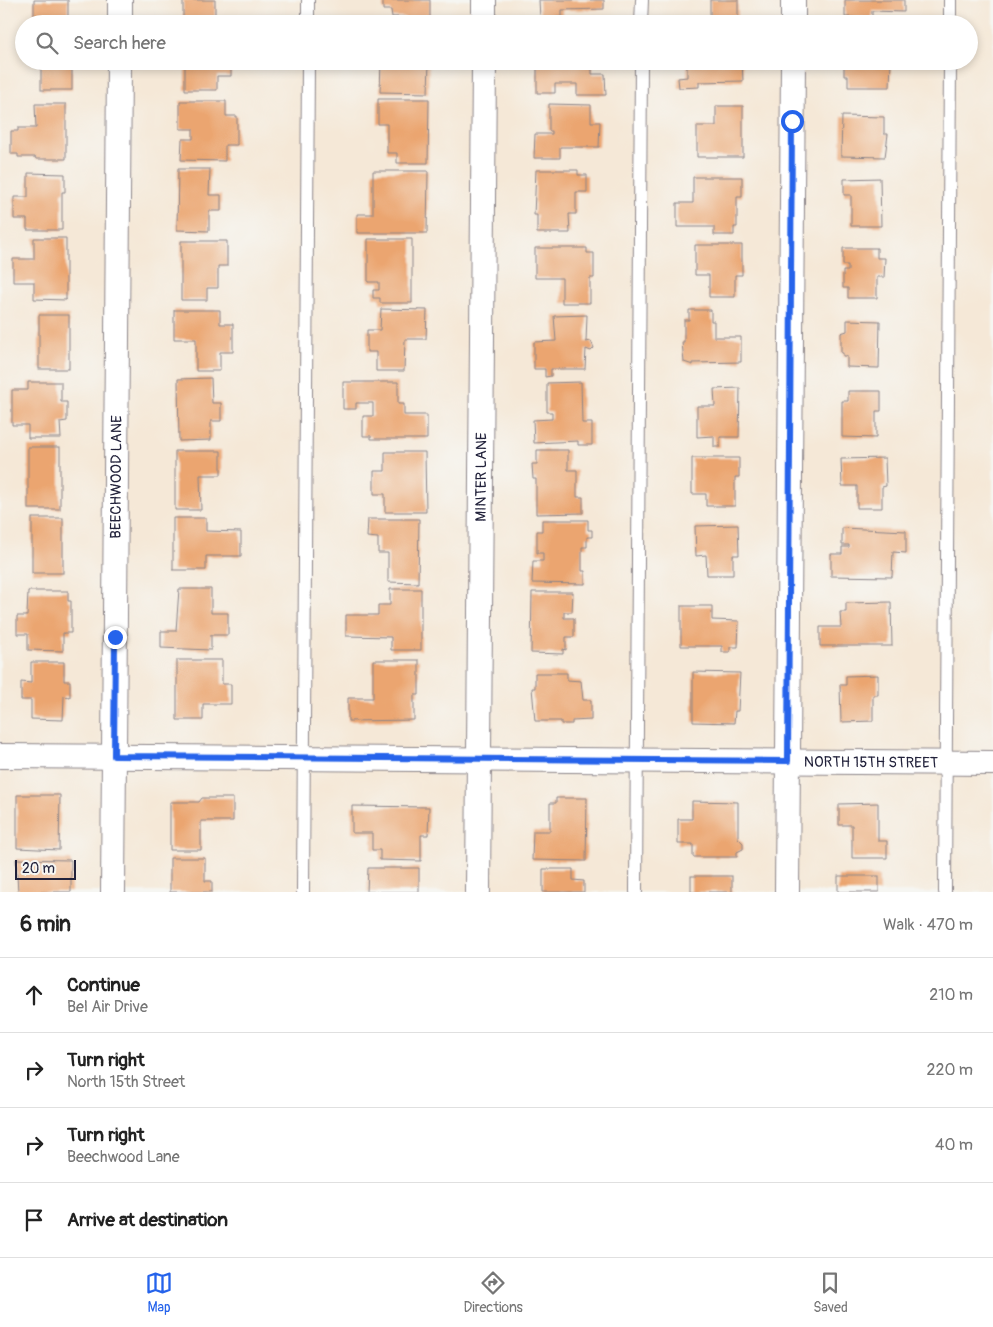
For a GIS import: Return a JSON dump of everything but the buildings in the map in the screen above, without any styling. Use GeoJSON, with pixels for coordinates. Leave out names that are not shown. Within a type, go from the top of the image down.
{"type":"FeatureCollection","features":[{"type":"Feature","properties":{"kind":"street"},"geometry":{"type":"LineString","coordinates":[[120,0],[120,15]]}},
{"type":"Feature","properties":{"kind":"street"},"geometry":{"type":"LineString","coordinates":[[484,0],[484,15]]}},
{"type":"Feature","properties":{"kind":"street"},"geometry":{"type":"LineString","coordinates":[[793,0],[793,15]]}},
{"type":"Feature","properties":{"kind":"street","name":"BEECHWOOD LANE"},"geometry":{"type":"LineString","coordinates":[[114,892],[119,70]]}},
{"type":"Feature","properties":{"kind":"street","name":"MINTER LANE"},"geometry":{"type":"LineString","coordinates":[[478,892],[484,70]]}},
{"type":"Feature","properties":{"kind":"street"},"geometry":{"type":"LineString","coordinates":[[787,892],[792,70]]}},
{"type":"Feature","properties":{"kind":"street","name":"NORTH 15TH STREET"},"geometry":{"type":"LineString","coordinates":[[0,756],[993,763]]}},
{"type":"Feature","properties":{"kind":"lane"},"geometry":{"type":"LineString","coordinates":[[308,0],[308,15]]}},
{"type":"Feature","properties":{"kind":"lane"},"geometry":{"type":"LineString","coordinates":[[641,15],[642,0]]}},
{"type":"Feature","properties":{"kind":"lane"},"geometry":{"type":"LineString","coordinates":[[950,0],[950,15]]}},
{"type":"Feature","properties":{"kind":"lane"},"geometry":{"type":"LineString","coordinates":[[303,892],[308,70]]}},
{"type":"Feature","properties":{"kind":"lane"},"geometry":{"type":"LineString","coordinates":[[636,892],[641,70]]}},
{"type":"Feature","properties":{"kind":"lane"},"geometry":{"type":"LineString","coordinates":[[945,892],[950,70]]}},
{"type":"Feature","properties":{"kind":"route"},"geometry":{"type":"LineString","coordinates":[[115,637],[114,756],[788,761],[792,121]]}}]}
